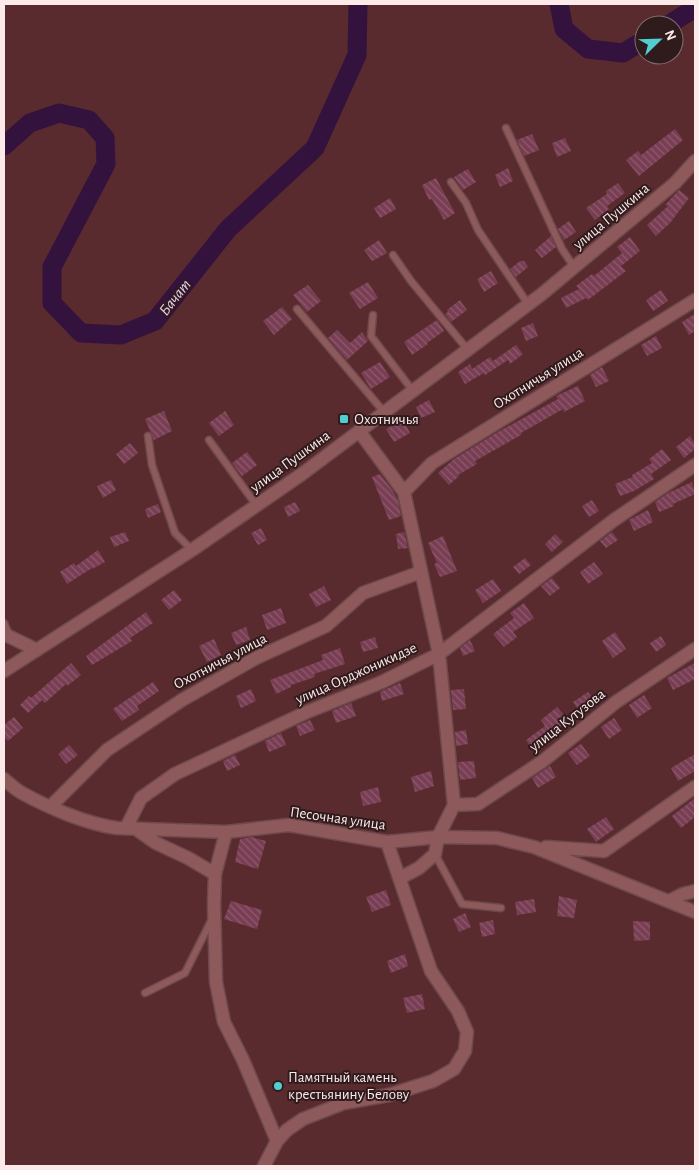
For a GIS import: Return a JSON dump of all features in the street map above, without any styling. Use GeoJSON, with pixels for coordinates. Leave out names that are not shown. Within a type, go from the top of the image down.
{"type":"FeatureCollection","features":[{"type":"Feature","properties":{"kind":"street","name":"улица Пушкина"},"geometry":{"type":"LineString","coordinates":[[4,671],[192,550],[302,474],[528,304],[675,184],[695,161]]}},
{"type":"Feature","properties":{"kind":"street","name":"Охотничья улица"},"geometry":{"type":"LineString","coordinates":[[404,492],[432,463],[695,300]]}},
{"type":"Feature","properties":{"kind":"street"},"geometry":{"type":"LineString","coordinates":[[359,431],[404,492],[439,654],[454,804],[438,837],[436,854],[419,868],[400,878]]}},
{"type":"Feature","properties":{"kind":"street","name":"улица Орджоникидзе"},"geometry":{"type":"LineString","coordinates":[[131,829],[141,798],[176,774],[307,712],[382,682],[439,654],[614,520],[695,465]]}},
{"type":"Feature","properties":{"kind":"street","name":"Охотничья улица"},"geometry":{"type":"LineString","coordinates":[[51,806],[107,750],[182,700],[256,658],[326,626],[363,593],[422,572]]}},
{"type":"Feature","properties":{"kind":"street"},"geometry":{"type":"LineString","coordinates":[[7,635],[37,650]]}},
{"type":"Feature","properties":{"kind":"street","name":"улица Кутузова"},"geometry":{"type":"LineString","coordinates":[[454,804],[478,804],[543,761],[616,702],[695,648]]}},
{"type":"Feature","properties":{"kind":"street","name":"Песочная улица"},"geometry":{"type":"LineString","coordinates":[[4,779],[21,793],[104,826],[131,829],[226,832],[289,825],[387,842],[438,837],[497,838],[534,847],[695,912]]}},
{"type":"Feature","properties":{"kind":"street"},"geometry":{"type":"LineString","coordinates":[[534,847],[604,851],[695,787]]}},
{"type":"Feature","properties":{"kind":"street"},"geometry":{"type":"LineString","coordinates":[[131,829],[188,858],[214,874]]}},
{"type":"Feature","properties":{"kind":"street"},"geometry":{"type":"LineString","coordinates":[[226,832],[214,874],[216,982],[224,1022],[243,1060],[277,1142]]}},
{"type":"Feature","properties":{"kind":"street"},"geometry":{"type":"LineString","coordinates":[[264,1166],[277,1142],[287,1130],[303,1119],[344,1103],[389,1095],[432,1081],[454,1069],[465,1051],[466,1032],[458,1011],[431,971],[387,842]]}},
{"type":"Feature","properties":{"kind":"street"},"geometry":{"type":"LineString","coordinates":[[669,901],[683,894],[695,891]]}},
{"type":"Feature","properties":{"kind":"lane"},"geometry":{"type":"LineString","coordinates":[[506,128],[562,249],[574,267]]}},
{"type":"Feature","properties":{"kind":"lane"},"geometry":{"type":"LineString","coordinates":[[451,182],[466,203],[478,230],[528,304]]}},
{"type":"Feature","properties":{"kind":"lane"},"geometry":{"type":"LineString","coordinates":[[393,255],[411,281],[468,350]]}},
{"type":"Feature","properties":{"kind":"lane"},"geometry":{"type":"LineString","coordinates":[[297,309],[384,412]]}},
{"type":"Feature","properties":{"kind":"lane"},"geometry":{"type":"LineString","coordinates":[[374,315],[370,336],[413,391]]}},
{"type":"Feature","properties":{"kind":"lane"},"geometry":{"type":"LineString","coordinates":[[148,436],[152,465],[175,533],[192,550]]}},
{"type":"Feature","properties":{"kind":"lane"},"geometry":{"type":"LineString","coordinates":[[209,440],[257,506]]}},
{"type":"Feature","properties":{"kind":"lane"},"geometry":{"type":"LineString","coordinates":[[4,623],[7,635]]}},
{"type":"Feature","properties":{"kind":"lane"},"geometry":{"type":"LineString","coordinates":[[436,854],[462,904],[501,908]]}},
{"type":"Feature","properties":{"kind":"lane"},"geometry":{"type":"LineString","coordinates":[[145,993],[185,973],[214,916]]}},
{"type":"Feature","properties":{"kind":"building"},"geometry":{"type":"Polygon","coordinates":[[[675,129],[683,140],[639,176],[626,160],[638,151],[641,155],[675,129]]]}},
{"type":"Feature","properties":{"kind":"building"},"geometry":{"type":"Polygon","coordinates":[[[532,134],[539,150],[524,156],[517,140],[532,134]]]}},
{"type":"Feature","properties":{"kind":"building"},"geometry":{"type":"Polygon","coordinates":[[[565,138],[571,151],[557,157],[552,143],[565,138]]]}},
{"type":"Feature","properties":{"kind":"building"},"geometry":{"type":"Polygon","coordinates":[[[508,168],[513,181],[500,187],[495,175],[508,168]]]}},
{"type":"Feature","properties":{"kind":"building"},"geometry":{"type":"Polygon","coordinates":[[[468,169],[476,182],[463,190],[454,177],[468,169]]]}},
{"type":"Feature","properties":{"kind":"building"},"geometry":{"type":"Polygon","coordinates":[[[436,178],[455,213],[444,220],[432,199],[429,200],[422,185],[436,178]]]}},
{"type":"Feature","properties":{"kind":"building"},"geometry":{"type":"Polygon","coordinates":[[[618,183],[625,193],[607,206],[609,209],[595,220],[586,208],[607,194],[606,191],[618,183]]]}},
{"type":"Feature","properties":{"kind":"building"},"geometry":{"type":"Polygon","coordinates":[[[679,190],[689,198],[670,223],[656,236],[647,225],[668,206],[665,205],[679,190]]]}},
{"type":"Feature","properties":{"kind":"building"},"geometry":{"type":"Polygon","coordinates":[[[390,198],[396,209],[380,218],[374,208],[390,198]]]}},
{"type":"Feature","properties":{"kind":"building"},"geometry":{"type":"Polygon","coordinates":[[[569,221],[576,232],[564,240],[558,229],[569,221]]]}},
{"type":"Feature","properties":{"kind":"building"},"geometry":{"type":"Polygon","coordinates":[[[551,236],[556,247],[542,258],[535,250],[551,236]]]}},
{"type":"Feature","properties":{"kind":"building"},"geometry":{"type":"Polygon","coordinates":[[[630,237],[640,251],[621,266],[626,271],[588,300],[586,298],[566,308],[561,298],[579,289],[576,286],[592,274],[594,276],[622,253],[617,247],[630,237]]]}},
{"type":"Feature","properties":{"kind":"building"},"geometry":{"type":"Polygon","coordinates":[[[379,240],[387,253],[372,261],[364,250],[379,240]]]}},
{"type":"Feature","properties":{"kind":"building"},"geometry":{"type":"Polygon","coordinates":[[[520,261],[524,261],[528,267],[516,277],[510,269],[520,261]]]}},
{"type":"Feature","properties":{"kind":"building"},"geometry":{"type":"Polygon","coordinates":[[[491,271],[498,283],[484,292],[477,279],[491,271]]]}},
{"type":"Feature","properties":{"kind":"building"},"geometry":{"type":"Polygon","coordinates":[[[368,282],[378,298],[360,309],[349,293],[368,282]]]}},
{"type":"Feature","properties":{"kind":"building"},"geometry":{"type":"Polygon","coordinates":[[[308,285],[321,301],[307,312],[293,295],[308,285]]]}},
{"type":"Feature","properties":{"kind":"building"},"geometry":{"type":"Polygon","coordinates":[[[661,290],[668,301],[653,311],[646,300],[661,290]]]}},
{"type":"Feature","properties":{"kind":"building"},"geometry":{"type":"Polygon","coordinates":[[[460,300],[467,310],[451,322],[445,314],[448,312],[447,310],[460,300]]]}},
{"type":"Feature","properties":{"kind":"building"},"geometry":{"type":"Polygon","coordinates":[[[282,307],[292,319],[274,335],[263,321],[282,307]]]}},
{"type":"Feature","properties":{"kind":"building"},"geometry":{"type":"Polygon","coordinates":[[[695,314],[695,331],[689,335],[682,322],[695,314]]]}},
{"type":"Feature","properties":{"kind":"building"},"geometry":{"type":"Polygon","coordinates":[[[437,320],[444,331],[412,355],[404,342],[437,320]]]}},
{"type":"Feature","properties":{"kind":"building"},"geometry":{"type":"Polygon","coordinates":[[[533,323],[538,336],[526,341],[521,328],[533,323]]]}},
{"type":"Feature","properties":{"kind":"building"},"geometry":{"type":"Polygon","coordinates":[[[337,330],[350,343],[362,332],[368,341],[347,360],[328,338],[337,330]]]}},
{"type":"Feature","properties":{"kind":"building"},"geometry":{"type":"Polygon","coordinates":[[[656,336],[662,348],[647,356],[641,345],[656,336]]]}},
{"type":"Feature","properties":{"kind":"building"},"geometry":{"type":"Polygon","coordinates":[[[516,345],[523,354],[510,364],[508,360],[485,375],[484,373],[465,384],[458,372],[470,364],[472,369],[490,357],[493,361],[516,345]]]}},
{"type":"Feature","properties":{"kind":"building"},"geometry":{"type":"Polygon","coordinates":[[[380,362],[390,377],[371,389],[361,373],[380,362]]]}},
{"type":"Feature","properties":{"kind":"building"},"geometry":{"type":"Polygon","coordinates":[[[602,367],[609,381],[596,387],[590,375],[602,367]]]}},
{"type":"Feature","properties":{"kind":"building"},"geometry":{"type":"Polygon","coordinates":[[[578,386],[585,401],[564,412],[563,409],[475,461],[477,464],[458,475],[449,485],[438,473],[454,459],[496,433],[558,399],[556,396],[578,386]]]}},
{"type":"Feature","properties":{"kind":"building"},"geometry":{"type":"Polygon","coordinates":[[[429,400],[435,412],[421,418],[416,407],[429,400]]]}},
{"type":"Feature","properties":{"kind":"building"},"geometry":{"type":"Polygon","coordinates":[[[164,411],[172,431],[154,440],[145,419],[164,411]]]}},
{"type":"Feature","properties":{"kind":"building"},"geometry":{"type":"Polygon","coordinates":[[[225,411],[234,425],[219,436],[209,423],[225,411]]]}},
{"type":"Feature","properties":{"kind":"building"},"geometry":{"type":"Polygon","coordinates":[[[403,420],[410,433],[394,442],[386,429],[403,420]]]}},
{"type":"Feature","properties":{"kind":"building"},"geometry":{"type":"Polygon","coordinates":[[[690,436],[695,444],[695,449],[684,458],[676,447],[690,436]]]}},
{"type":"Feature","properties":{"kind":"building"},"geometry":{"type":"Polygon","coordinates":[[[130,443],[138,453],[124,464],[116,454],[130,443]]]}},
{"type":"Feature","properties":{"kind":"building"},"geometry":{"type":"Polygon","coordinates":[[[662,449],[671,460],[651,474],[654,479],[634,491],[620,496],[615,484],[633,477],[632,475],[652,463],[649,459],[662,449]]]}},
{"type":"Feature","properties":{"kind":"building"},"geometry":{"type":"Polygon","coordinates":[[[247,452],[257,465],[242,476],[232,463],[247,452]]]}},
{"type":"Feature","properties":{"kind":"building"},"geometry":{"type":"Polygon","coordinates":[[[380,474],[398,500],[401,516],[389,520],[372,477],[380,474]]]}},
{"type":"Feature","properties":{"kind":"building"},"geometry":{"type":"Polygon","coordinates":[[[111,480],[116,490],[103,498],[97,486],[111,480]]]}},
{"type":"Feature","properties":{"kind":"building"},"geometry":{"type":"Polygon","coordinates":[[[692,482],[695,494],[659,512],[655,502],[668,493],[692,482]]]}},
{"type":"Feature","properties":{"kind":"building"},"geometry":{"type":"Polygon","coordinates":[[[592,500],[599,511],[589,517],[582,506],[592,500]]]}},
{"type":"Feature","properties":{"kind":"building"},"geometry":{"type":"Polygon","coordinates":[[[295,502],[300,511],[288,517],[284,507],[295,502]]]}},
{"type":"Feature","properties":{"kind":"building"},"geometry":{"type":"Polygon","coordinates":[[[158,504],[161,512],[148,518],[145,509],[158,504]]]}},
{"type":"Feature","properties":{"kind":"building"},"geometry":{"type":"Polygon","coordinates":[[[648,510],[653,522],[634,531],[629,520],[648,510]]]}},
{"type":"Feature","properties":{"kind":"building"},"geometry":{"type":"Polygon","coordinates":[[[261,528],[267,540],[258,545],[251,533],[261,528]]]}},
{"type":"Feature","properties":{"kind":"building"},"geometry":{"type":"Polygon","coordinates":[[[125,532],[129,541],[114,547],[110,537],[125,532]]]}},
{"type":"Feature","properties":{"kind":"building"},"geometry":{"type":"Polygon","coordinates":[[[404,532],[408,548],[398,549],[396,534],[404,532]]]}},
{"type":"Feature","properties":{"kind":"building"},"geometry":{"type":"Polygon","coordinates":[[[612,532],[618,540],[606,548],[600,541],[612,532]]]}},
{"type":"Feature","properties":{"kind":"building"},"geometry":{"type":"Polygon","coordinates":[[[555,534],[563,542],[552,552],[545,544],[555,534]]]}},
{"type":"Feature","properties":{"kind":"building"},"geometry":{"type":"Polygon","coordinates":[[[443,536],[457,571],[440,577],[434,564],[437,563],[428,543],[443,536]]]}},
{"type":"Feature","properties":{"kind":"building"},"geometry":{"type":"Polygon","coordinates":[[[98,550],[105,562],[67,584],[60,572],[74,563],[76,566],[98,550]]]}},
{"type":"Feature","properties":{"kind":"building"},"geometry":{"type":"Polygon","coordinates":[[[525,558],[531,565],[519,574],[513,567],[525,558]]]}},
{"type":"Feature","properties":{"kind":"building"},"geometry":{"type":"Polygon","coordinates":[[[594,562],[603,574],[588,584],[580,572],[594,562]]]}},
{"type":"Feature","properties":{"kind":"building"},"geometry":{"type":"Polygon","coordinates":[[[552,578],[560,588],[550,596],[541,586],[552,578]]]}},
{"type":"Feature","properties":{"kind":"building"},"geometry":{"type":"Polygon","coordinates":[[[493,579],[501,591],[483,603],[475,590],[493,579]]]}},
{"type":"Feature","properties":{"kind":"building"},"geometry":{"type":"Polygon","coordinates":[[[324,586],[331,600],[316,607],[309,594],[324,586]]]}},
{"type":"Feature","properties":{"kind":"building"},"geometry":{"type":"Polygon","coordinates":[[[174,590],[182,600],[169,610],[161,600],[174,590]]]}},
{"type":"Feature","properties":{"kind":"building"},"geometry":{"type":"Polygon","coordinates":[[[524,603],[534,618],[513,632],[517,637],[504,647],[493,634],[514,618],[510,613],[524,603]]]}},
{"type":"Feature","properties":{"kind":"building"},"geometry":{"type":"Polygon","coordinates":[[[281,608],[286,623],[267,630],[262,615],[281,608]]]}},
{"type":"Feature","properties":{"kind":"building"},"geometry":{"type":"Polygon","coordinates":[[[146,612],[153,623],[130,638],[132,641],[92,665],[86,656],[146,612]]]}},
{"type":"Feature","properties":{"kind":"building"},"geometry":{"type":"Polygon","coordinates":[[[246,627],[250,640],[236,645],[231,633],[246,627]]]}},
{"type":"Feature","properties":{"kind":"building"},"geometry":{"type":"Polygon","coordinates":[[[615,632],[626,649],[613,658],[602,641],[615,632]]]}},
{"type":"Feature","properties":{"kind":"building"},"geometry":{"type":"Polygon","coordinates":[[[661,636],[666,645],[656,652],[650,643],[661,636]]]}},
{"type":"Feature","properties":{"kind":"building"},"geometry":{"type":"Polygon","coordinates":[[[375,637],[378,648],[363,652],[360,642],[375,637]]]}},
{"type":"Feature","properties":{"kind":"building"},"geometry":{"type":"Polygon","coordinates":[[[214,639],[221,655],[207,662],[199,646],[214,639]]]}},
{"type":"Feature","properties":{"kind":"building"},"geometry":{"type":"Polygon","coordinates":[[[470,640],[475,651],[463,656],[460,648],[470,640]]]}},
{"type":"Feature","properties":{"kind":"building"},"geometry":{"type":"Polygon","coordinates":[[[340,648],[345,664],[314,674],[315,677],[291,685],[291,687],[276,694],[270,680],[323,660],[321,655],[340,648]]]}},
{"type":"Feature","properties":{"kind":"building"},"geometry":{"type":"Polygon","coordinates":[[[71,663],[81,675],[67,686],[66,684],[45,703],[42,700],[28,713],[20,705],[29,696],[31,698],[71,663]]]}},
{"type":"Feature","properties":{"kind":"building"},"geometry":{"type":"Polygon","coordinates":[[[695,663],[695,679],[673,690],[667,678],[695,663]]]}},
{"type":"Feature","properties":{"kind":"building"},"geometry":{"type":"Polygon","coordinates":[[[153,682],[159,691],[137,706],[139,710],[122,721],[113,709],[153,682]]]}},
{"type":"Feature","properties":{"kind":"building"},"geometry":{"type":"Polygon","coordinates":[[[400,683],[404,694],[382,701],[380,692],[400,683]]]}},
{"type":"Feature","properties":{"kind":"building"},"geometry":{"type":"Polygon","coordinates":[[[251,689],[256,701],[241,708],[236,696],[251,689]]]}},
{"type":"Feature","properties":{"kind":"building"},"geometry":{"type":"Polygon","coordinates":[[[464,689],[466,709],[453,710],[451,690],[464,689]]]}},
{"type":"Feature","properties":{"kind":"building"},"geometry":{"type":"Polygon","coordinates":[[[588,692],[595,702],[580,712],[573,702],[588,692]]]}},
{"type":"Feature","properties":{"kind":"building"},"geometry":{"type":"Polygon","coordinates":[[[644,695],[652,708],[637,718],[629,705],[644,695]]]}},
{"type":"Feature","properties":{"kind":"building"},"geometry":{"type":"Polygon","coordinates":[[[351,703],[356,716],[336,723],[332,711],[351,703]]]}},
{"type":"Feature","properties":{"kind":"building"},"geometry":{"type":"Polygon","coordinates":[[[557,707],[568,720],[533,750],[526,740],[545,726],[541,720],[557,707]]]}},
{"type":"Feature","properties":{"kind":"building"},"geometry":{"type":"Polygon","coordinates":[[[14,717],[23,728],[8,741],[4,737],[4,725],[14,717]]]}},
{"type":"Feature","properties":{"kind":"building"},"geometry":{"type":"Polygon","coordinates":[[[614,718],[622,730],[609,739],[601,727],[614,718]]]}},
{"type":"Feature","properties":{"kind":"building"},"geometry":{"type":"Polygon","coordinates":[[[310,720],[315,730],[300,736],[296,726],[310,720]]]}},
{"type":"Feature","properties":{"kind":"building"},"geometry":{"type":"Polygon","coordinates":[[[466,730],[468,744],[456,746],[455,732],[466,730]]]}},
{"type":"Feature","properties":{"kind":"building"},"geometry":{"type":"Polygon","coordinates":[[[281,733],[286,745],[269,752],[265,741],[281,733]]]}},
{"type":"Feature","properties":{"kind":"building"},"geometry":{"type":"Polygon","coordinates":[[[581,744],[590,756],[577,765],[568,753],[581,744]]]}},
{"type":"Feature","properties":{"kind":"building"},"geometry":{"type":"Polygon","coordinates":[[[69,745],[78,755],[66,764],[58,754],[69,745]]]}},
{"type":"Feature","properties":{"kind":"building"},"geometry":{"type":"Polygon","coordinates":[[[695,754],[695,771],[678,781],[671,768],[695,754]]]}},
{"type":"Feature","properties":{"kind":"building"},"geometry":{"type":"Polygon","coordinates":[[[235,755],[240,765],[227,771],[223,761],[235,755]]]}},
{"type":"Feature","properties":{"kind":"building"},"geometry":{"type":"Polygon","coordinates":[[[474,761],[476,778],[460,780],[458,762],[474,761]]]}},
{"type":"Feature","properties":{"kind":"building"},"geometry":{"type":"Polygon","coordinates":[[[550,766],[556,777],[538,788],[532,778],[550,766]]]}},
{"type":"Feature","properties":{"kind":"building"},"geometry":{"type":"Polygon","coordinates":[[[431,771],[434,786],[415,792],[411,777],[431,771]]]}},
{"type":"Feature","properties":{"kind":"building"},"geometry":{"type":"Polygon","coordinates":[[[378,787],[381,802],[363,806],[360,792],[378,787]]]}},
{"type":"Feature","properties":{"kind":"building"},"geometry":{"type":"Polygon","coordinates":[[[695,798],[695,817],[681,828],[672,816],[695,798]]]}},
{"type":"Feature","properties":{"kind":"building"},"geometry":{"type":"Polygon","coordinates":[[[606,817],[614,829],[596,842],[587,829],[606,817]]]}},
{"type":"Feature","properties":{"kind":"building"},"geometry":{"type":"Polygon","coordinates":[[[251,837],[266,841],[258,869],[235,862],[240,839],[251,837]]]}},
{"type":"Feature","properties":{"kind":"building"},"geometry":{"type":"Polygon","coordinates":[[[386,890],[391,905],[372,912],[366,897],[386,890]]]}},
{"type":"Feature","properties":{"kind":"building"},"geometry":{"type":"Polygon","coordinates":[[[559,896],[577,900],[574,918],[557,916],[559,896]]]}},
{"type":"Feature","properties":{"kind":"building"},"geometry":{"type":"Polygon","coordinates":[[[534,899],[536,912],[517,915],[515,902],[534,899]]]}},
{"type":"Feature","properties":{"kind":"building"},"geometry":{"type":"Polygon","coordinates":[[[231,901],[262,910],[257,929],[224,919],[231,901]]]}},
{"type":"Feature","properties":{"kind":"building"},"geometry":{"type":"Polygon","coordinates":[[[465,913],[471,927],[459,932],[453,919],[465,913]]]}},
{"type":"Feature","properties":{"kind":"building"},"geometry":{"type":"Polygon","coordinates":[[[493,920],[495,934],[482,937],[479,923],[493,920]]]}},
{"type":"Feature","properties":{"kind":"building"},"geometry":{"type":"Polygon","coordinates":[[[633,921],[650,922],[650,940],[634,941],[633,921]]]}},
{"type":"Feature","properties":{"kind":"building"},"geometry":{"type":"Polygon","coordinates":[[[405,954],[408,966],[391,973],[387,961],[405,954]]]}},
{"type":"Feature","properties":{"kind":"building"},"geometry":{"type":"Polygon","coordinates":[[[422,994],[425,1009],[407,1013],[403,998],[422,994]]]}},
{"type":"Feature","properties":{"kind":"waterway","name":"Бачат"},"geometry":{"type":"LineString","coordinates":[[4,146],[30,123],[59,113],[89,120],[105,138],[106,164],[52,267],[52,303],[81,333],[121,335],[155,321],[228,229],[315,148],[357,55],[358,4]]}},
{"type":"Feature","properties":{"kind":"waterway","name":"Бачат"},"geometry":{"type":"LineString","coordinates":[[559,4],[564,29],[588,49],[623,53],[634,46]]}},
{"type":"Feature","properties":{"kind":"waterway","name":"Бачат"},"geometry":{"type":"LineString","coordinates":[[684,15],[695,8]]}},
{"type":"Feature","properties":{"kind":"place","name":"Охотничья"},"geometry":{"type":"Point","coordinates":[344,419]}},
{"type":"Feature","properties":{"kind":"place","name":"Памятный камень крестьянину Белову"},"geometry":{"type":"Point","coordinates":[278,1086]}}]}
